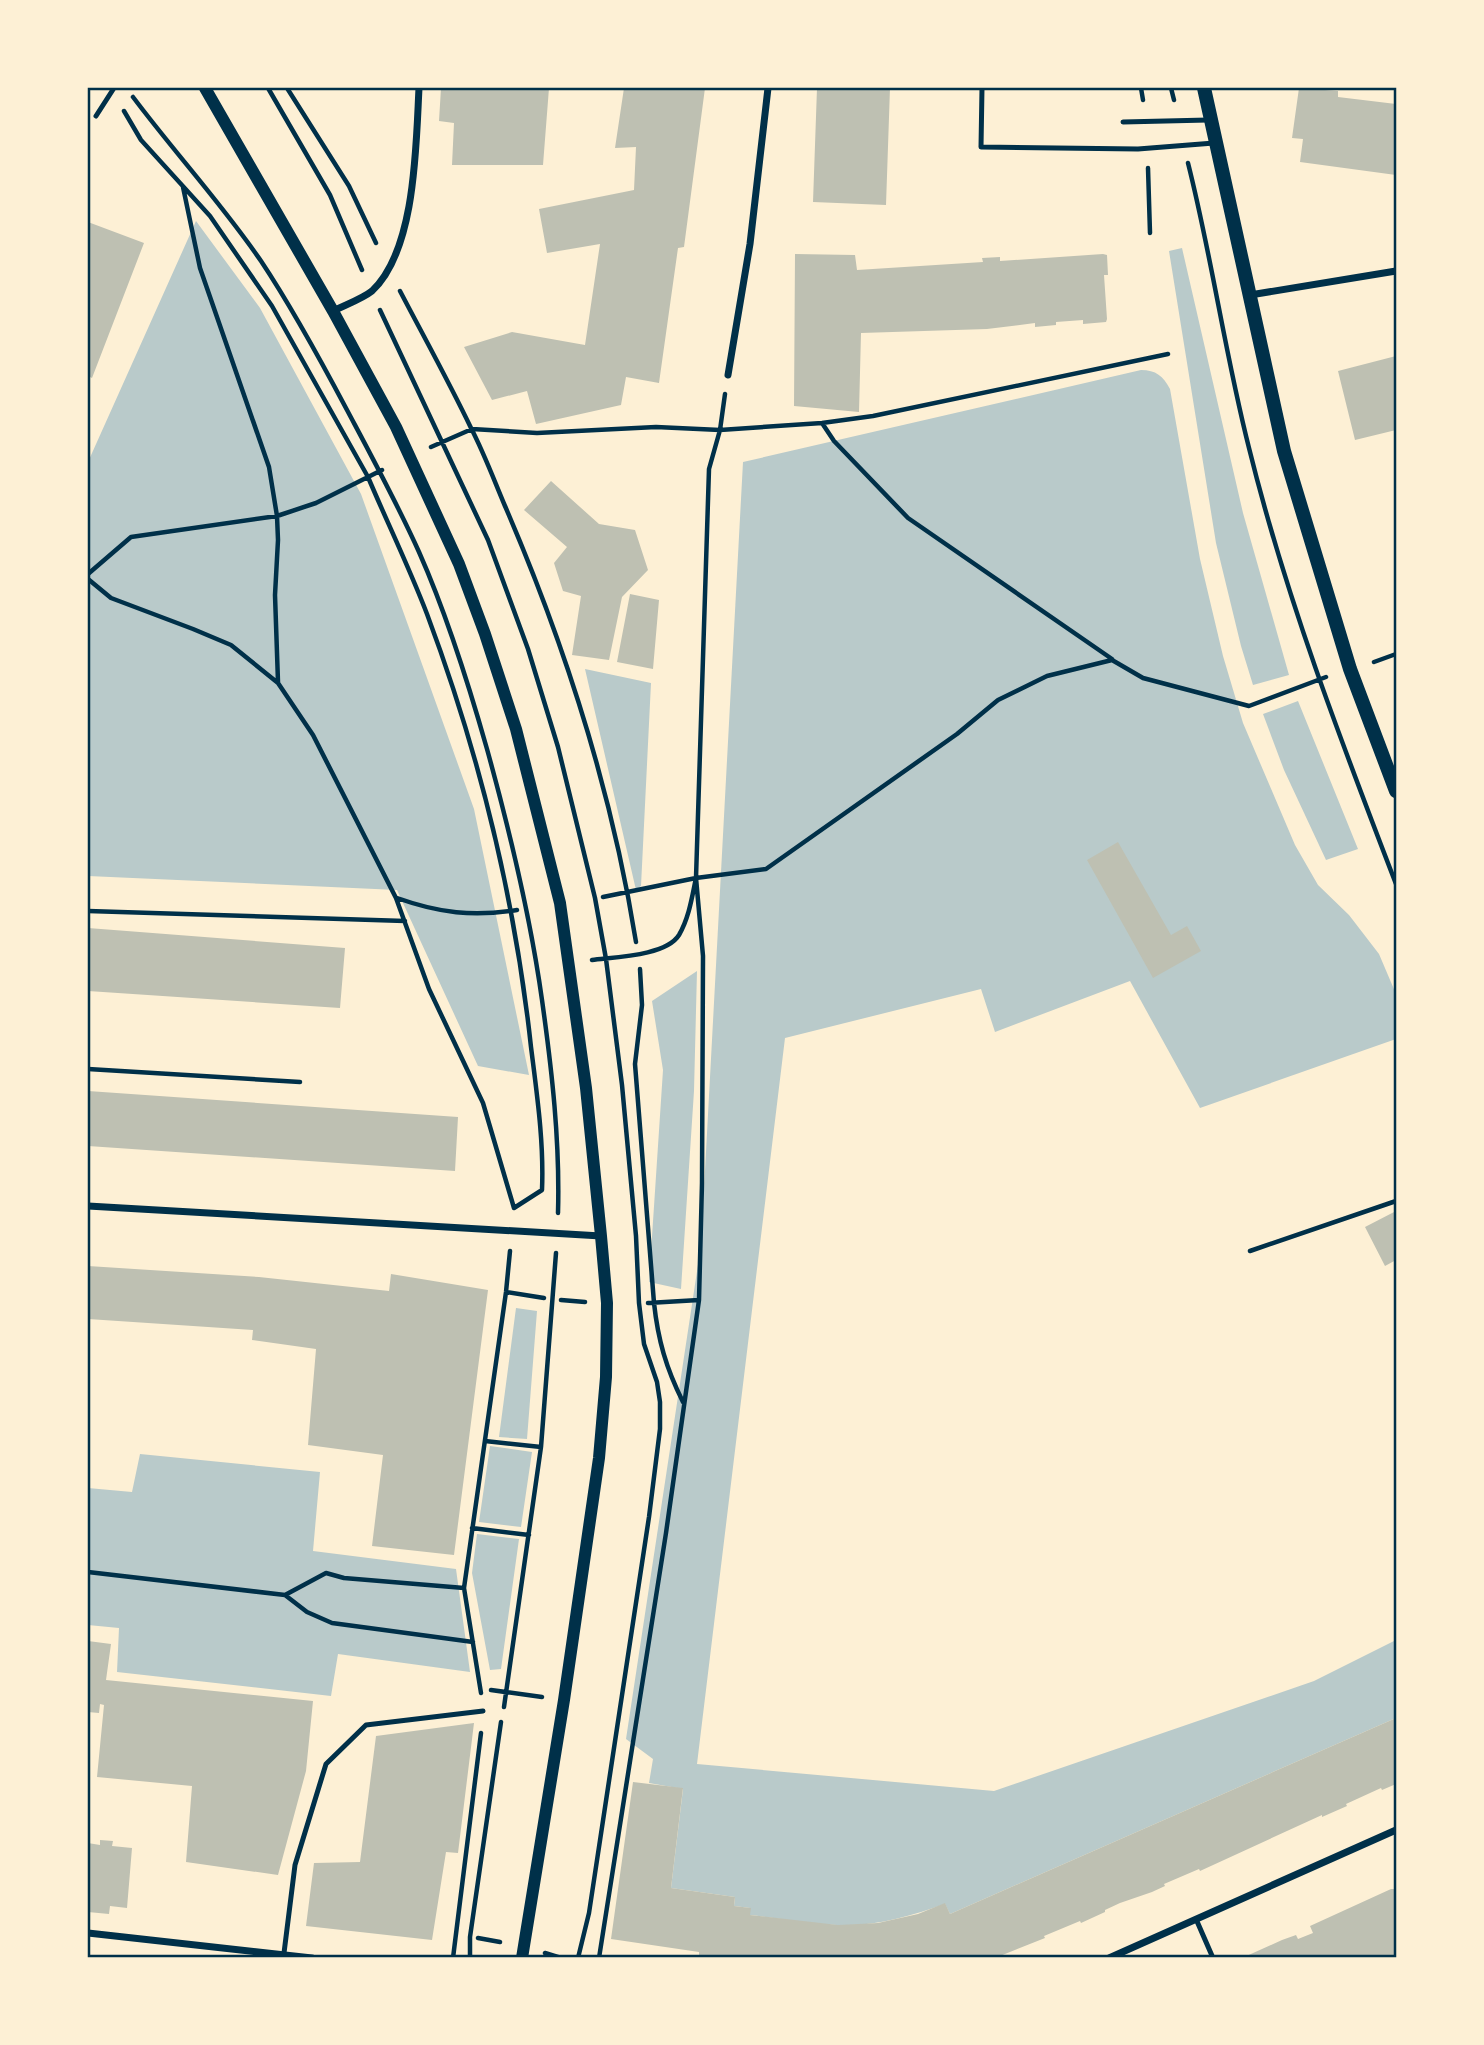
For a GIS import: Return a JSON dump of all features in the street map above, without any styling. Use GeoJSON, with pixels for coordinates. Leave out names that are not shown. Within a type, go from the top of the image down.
{"type":"FeatureCollection","features":[{"type":"Feature","properties":{"kind":"main road"},"geometry":{"type":"LineString","coordinates":[[1206,92],[1284,451],[1350,669],[1396,791]]}},
{"type":"Feature","properties":{"kind":"street"},"geometry":{"type":"LineString","coordinates":[[205,88],[333,311],[410,456],[459,564],[516,729],[545,834],[560,903],[586,1088],[601,1236],[607,1303],[605,1391],[599,1458],[564,1700],[522,1958]]}},
{"type":"Feature","properties":{"kind":"street"},"geometry":{"type":"LineString","coordinates":[[333,311],[371,291],[388,268],[409,206],[419,88]]}},
{"type":"Feature","properties":{"kind":"street"},"geometry":{"type":"LineString","coordinates":[[728,375],[750,244],[768,88]]}},
{"type":"Feature","properties":{"kind":"street"},"geometry":{"type":"LineString","coordinates":[[1249,295],[1396,271]]}},
{"type":"Feature","properties":{"kind":"street"},"geometry":{"type":"LineString","coordinates":[[88,1206],[601,1236]]}},
{"type":"Feature","properties":{"kind":"street"},"geometry":{"type":"LineString","coordinates":[[1108,1958],[1396,1830]]}},
{"type":"Feature","properties":{"kind":"street"},"geometry":{"type":"LineString","coordinates":[[88,1933],[239,1954],[284,1953],[312,1958]]}},
{"type":"Feature","properties":{"kind":"lane"},"geometry":{"type":"LineString","coordinates":[[96,116],[114,88]]}},
{"type":"Feature","properties":{"kind":"lane"},"geometry":{"type":"LineString","coordinates":[[982,88],[981,147],[1138,149],[1217,143]]}},
{"type":"Feature","properties":{"kind":"lane"},"geometry":{"type":"LineString","coordinates":[[1123,122],[1211,120]]}},
{"type":"Feature","properties":{"kind":"lane"},"geometry":{"type":"LineString","coordinates":[[284,1953],[295,1865],[327,1764],[366,1725],[483,1711]]}},
{"type":"Feature","properties":{"kind":"lane"},"geometry":{"type":"LineString","coordinates":[[1196,1919],[1213,1958]]}},
{"type":"Feature","properties":{"kind":"path"},"geometry":{"type":"LineString","coordinates":[[127,88],[169,145],[223,208],[261,261],[303,328],[381,470],[420,554],[452,635],[511,834],[531,932],[551,1064],[559,1143],[557,1234],[541,1447],[470,1937],[470,1958]]}},
{"type":"Feature","properties":{"kind":"path"},"geometry":{"type":"LineString","coordinates":[[287,88],[349,186],[388,268],[472,429],[534,573],[569,674],[604,793],[628,892],[636,942]]}},
{"type":"Feature","properties":{"kind":"path"},"geometry":{"type":"LineString","coordinates":[[141,140],[210,216],[272,306],[368,477],[426,611],[454,691],[514,910],[544,1154],[542,1190],[514,1208]]}},
{"type":"Feature","properties":{"kind":"path"},"geometry":{"type":"LineString","coordinates":[[182,185],[200,268],[269,467],[277,516],[275,595],[278,683]]}},
{"type":"Feature","properties":{"kind":"path"},"geometry":{"type":"LineString","coordinates":[[88,574],[131,537],[277,516],[316,503],[410,456],[472,429],[537,433],[656,427],[720,430],[822,423],[873,415],[1168,354]]}},
{"type":"Feature","properties":{"kind":"path"},"geometry":{"type":"LineString","coordinates":[[599,1958],[666,1533],[699,1300],[703,956],[696,878],[709,469],[720,430],[728,375]]}},
{"type":"Feature","properties":{"kind":"path"},"geometry":{"type":"LineString","coordinates":[[822,423],[834,441],[908,518],[1112,660],[1143,678],[1249,706],[1396,654]]}},
{"type":"Feature","properties":{"kind":"path"},"geometry":{"type":"LineString","coordinates":[[88,579],[111,598],[230,645],[278,683],[313,735],[396,898],[429,989],[483,1103],[514,1208],[513,1215]]}},
{"type":"Feature","properties":{"kind":"path"},"geometry":{"type":"LineString","coordinates":[[603,897],[696,878],[766,869],[957,734],[998,700],[1047,676],[1112,660]]}},
{"type":"Feature","properties":{"kind":"path"},"geometry":{"type":"LineString","coordinates":[[570,963],[638,955],[677,937],[689,911],[696,878]]}},
{"type":"Feature","properties":{"kind":"path"},"geometry":{"type":"LineString","coordinates":[[396,898],[426,908],[466,915],[514,910]]}},
{"type":"Feature","properties":{"kind":"path"},"geometry":{"type":"LineString","coordinates":[[88,911],[405,921]]}},
{"type":"Feature","properties":{"kind":"path"},"geometry":{"type":"LineString","coordinates":[[640,969],[642,1005],[635,1064],[651,1303],[658,1340],[683,1402]]}},
{"type":"Feature","properties":{"kind":"path"},"geometry":{"type":"LineString","coordinates":[[88,1069],[300,1082]]}},
{"type":"Feature","properties":{"kind":"path"},"geometry":{"type":"LineString","coordinates":[[1250,1251],[1396,1201]]}},
{"type":"Feature","properties":{"kind":"path"},"geometry":{"type":"LineString","coordinates":[[453,1958],[459,1936],[483,1711],[464,1588],[511,1243]]}},
{"type":"Feature","properties":{"kind":"path"},"geometry":{"type":"LineString","coordinates":[[506,1292],[544,1298]]}},
{"type":"Feature","properties":{"kind":"path"},"geometry":{"type":"LineString","coordinates":[[561,1300],[593,1302]]}},
{"type":"Feature","properties":{"kind":"path"},"geometry":{"type":"LineString","coordinates":[[651,1303],[699,1300]]}},
{"type":"Feature","properties":{"kind":"path"},"geometry":{"type":"LineString","coordinates":[[485,1441],[541,1447]]}},
{"type":"Feature","properties":{"kind":"path"},"geometry":{"type":"LineString","coordinates":[[472,1528],[529,1535]]}},
{"type":"Feature","properties":{"kind":"path"},"geometry":{"type":"LineString","coordinates":[[88,1572],[285,1595],[307,1612],[331,1623],[473,1642]]}},
{"type":"Feature","properties":{"kind":"path"},"geometry":{"type":"LineString","coordinates":[[285,1595],[326,1573],[344,1578],[464,1588]]}},
{"type":"Feature","properties":{"kind":"path"},"geometry":{"type":"LineString","coordinates":[[480,1688],[564,1700]]}},
{"type":"Feature","properties":{"kind":"path"},"geometry":{"type":"LineString","coordinates":[[478,1938],[502,1943]]}},
{"type":"Feature","properties":{"kind":"shaded area"},"geometry":{"type":"Polygon","coordinates":[[[196,221],[260,308],[361,494],[474,809],[529,1075],[478,1066],[397,890],[88,876],[88,462],[196,221]]]}},
{"type":"Feature","properties":{"kind":"shaded area"},"geometry":{"type":"Polygon","coordinates":[[[1182,248],[1243,513],[1289,675],[1253,685],[1216,543],[1169,251],[1182,248]]]}},
{"type":"Feature","properties":{"kind":"shaded area"},"geometry":{"type":"Polygon","coordinates":[[[1141,370],[1158,375],[1170,389],[1200,559],[1223,656],[1243,723],[1295,845],[1318,885],[1349,915],[1379,954],[1396,994],[1396,1039],[1200,1108],[1130,981],[995,1032],[981,989],[785,1038],[697,1764],[994,1791],[1314,1681],[1396,1640],[1396,1718],[950,1914],[945,1904],[892,1920],[851,1925],[750,1915],[750,1908],[734,1906],[735,1897],[671,1888],[683,1789],[649,1783],[653,1759],[626,1739],[701,1245],[743,462],[1141,370]]]}},
{"type":"Feature","properties":{"kind":"shaded area"},"geometry":{"type":"Polygon","coordinates":[[[585,669],[651,683],[641,886],[636,890],[585,669]]]}},
{"type":"Feature","properties":{"kind":"shaded area"},"geometry":{"type":"Polygon","coordinates":[[[1298,701],[1358,849],[1326,860],[1284,770],[1263,714],[1298,701]]]}},
{"type":"Feature","properties":{"kind":"shaded area"},"geometry":{"type":"Polygon","coordinates":[[[697,971],[694,1091],[681,1289],[649,1282],[663,1070],[652,1001],[697,971]]]}},
{"type":"Feature","properties":{"kind":"shaded area"},"geometry":{"type":"Polygon","coordinates":[[[516,1308],[537,1311],[527,1439],[499,1437],[516,1308]]]}},
{"type":"Feature","properties":{"kind":"shaded area"},"geometry":{"type":"Polygon","coordinates":[[[490,1446],[532,1452],[521,1527],[479,1522],[490,1446]]]}},
{"type":"Feature","properties":{"kind":"shaded area"},"geometry":{"type":"Polygon","coordinates":[[[140,1454],[320,1472],[313,1551],[456,1569],[470,1672],[338,1654],[331,1696],[117,1672],[119,1628],[88,1625],[88,1488],[132,1492],[140,1454]]]}},
{"type":"Feature","properties":{"kind":"shaded area"},"geometry":{"type":"Polygon","coordinates":[[[477,1534],[519,1539],[501,1669],[490,1670],[472,1573],[477,1534]]]}},
{"type":"Feature","properties":{"kind":"building"},"geometry":{"type":"Polygon","coordinates":[[[441,88],[549,88],[543,165],[452,165],[454,123],[439,121],[441,88]]]}},
{"type":"Feature","properties":{"kind":"building"},"geometry":{"type":"Polygon","coordinates":[[[624,88],[705,88],[684,247],[678,248],[659,383],[626,377],[621,405],[536,424],[527,391],[492,400],[464,347],[512,332],[585,345],[600,244],[547,253],[539,209],[634,190],[636,147],[615,148],[624,88]]]}},
{"type":"Feature","properties":{"kind":"building"},"geometry":{"type":"Polygon","coordinates":[[[817,88],[890,88],[886,205],[813,202],[817,88]]]}},
{"type":"Feature","properties":{"kind":"building"},"geometry":{"type":"Polygon","coordinates":[[[1299,88],[1338,91],[1338,97],[1396,104],[1396,175],[1300,162],[1303,139],[1292,138],[1299,88]]]}},
{"type":"Feature","properties":{"kind":"building"},"geometry":{"type":"Polygon","coordinates":[[[88,222],[144,243],[92,378],[88,376],[88,222]]]}},
{"type":"Feature","properties":{"kind":"building"},"geometry":{"type":"Polygon","coordinates":[[[795,254],[855,255],[857,270],[983,262],[982,258],[1000,257],[1000,261],[1103,254],[1107,255],[1108,275],[1104,275],[1107,319],[1106,322],[1083,324],[1083,320],[1035,327],[1035,323],[987,329],[861,333],[859,412],[794,406],[795,254]]]}},
{"type":"Feature","properties":{"kind":"building"},"geometry":{"type":"Polygon","coordinates":[[[1396,356],[1396,430],[1355,440],[1338,371],[1396,356]]]}},
{"type":"Feature","properties":{"kind":"building"},"geometry":{"type":"Polygon","coordinates":[[[551,481],[599,524],[635,530],[648,570],[622,597],[609,660],[572,655],[581,596],[563,591],[554,563],[567,547],[524,510],[551,481]]]}},
{"type":"Feature","properties":{"kind":"building"},"geometry":{"type":"Polygon","coordinates":[[[630,594],[659,600],[653,669],[617,662],[630,594]]]}},
{"type":"Feature","properties":{"kind":"building"},"geometry":{"type":"Polygon","coordinates":[[[1118,842],[1171,935],[1187,926],[1201,951],[1153,978],[1087,860],[1118,842]]]}},
{"type":"Feature","properties":{"kind":"building"},"geometry":{"type":"Polygon","coordinates":[[[88,928],[345,948],[340,1008],[88,991],[88,928]]]}},
{"type":"Feature","properties":{"kind":"building"},"geometry":{"type":"Polygon","coordinates":[[[88,1091],[458,1117],[455,1171],[88,1146],[88,1091]]]}},
{"type":"Feature","properties":{"kind":"building"},"geometry":{"type":"Polygon","coordinates":[[[1396,1211],[1396,1260],[1385,1266],[1365,1227],[1396,1211]]]}},
{"type":"Feature","properties":{"kind":"building"},"geometry":{"type":"Polygon","coordinates":[[[88,1266],[259,1277],[389,1291],[391,1274],[488,1290],[454,1555],[372,1546],[383,1455],[308,1445],[316,1349],[252,1340],[253,1330],[88,1319],[88,1266]]]}},
{"type":"Feature","properties":{"kind":"building"},"geometry":{"type":"Polygon","coordinates":[[[88,1641],[111,1644],[106,1680],[313,1701],[306,1771],[278,1875],[186,1862],[192,1786],[97,1777],[104,1705],[100,1704],[99,1713],[88,1712],[88,1641]]]}},
{"type":"Feature","properties":{"kind":"building"},"geometry":{"type":"Polygon","coordinates":[[[1396,1718],[1396,1784],[1382,1790],[1381,1788],[1346,1804],[1347,1806],[1200,1871],[1199,1869],[1081,1923],[1080,1921],[995,1958],[727,1958],[721,1955],[720,1958],[699,1958],[699,1952],[611,1939],[633,1782],[683,1788],[671,1888],[735,1897],[734,1906],[751,1908],[750,1915],[838,1925],[878,1923],[918,1914],[945,1903],[950,1914],[1396,1718]]]}},
{"type":"Feature","properties":{"kind":"building"},"geometry":{"type":"Polygon","coordinates":[[[474,1723],[458,1853],[446,1852],[432,1940],[306,1926],[314,1863],[360,1862],[376,1736],[474,1723]]]}},
{"type":"Feature","properties":{"kind":"building"},"geometry":{"type":"Polygon","coordinates":[[[100,1840],[113,1841],[112,1846],[132,1848],[127,1908],[110,1906],[109,1914],[88,1912],[88,1843],[100,1845],[100,1840]]]}},
{"type":"Feature","properties":{"kind":"building"},"geometry":{"type":"Polygon","coordinates":[[[1396,1889],[1396,1958],[1242,1958],[1296,1935],[1298,1939],[1313,1933],[1310,1926],[1396,1889]]]}}]}
